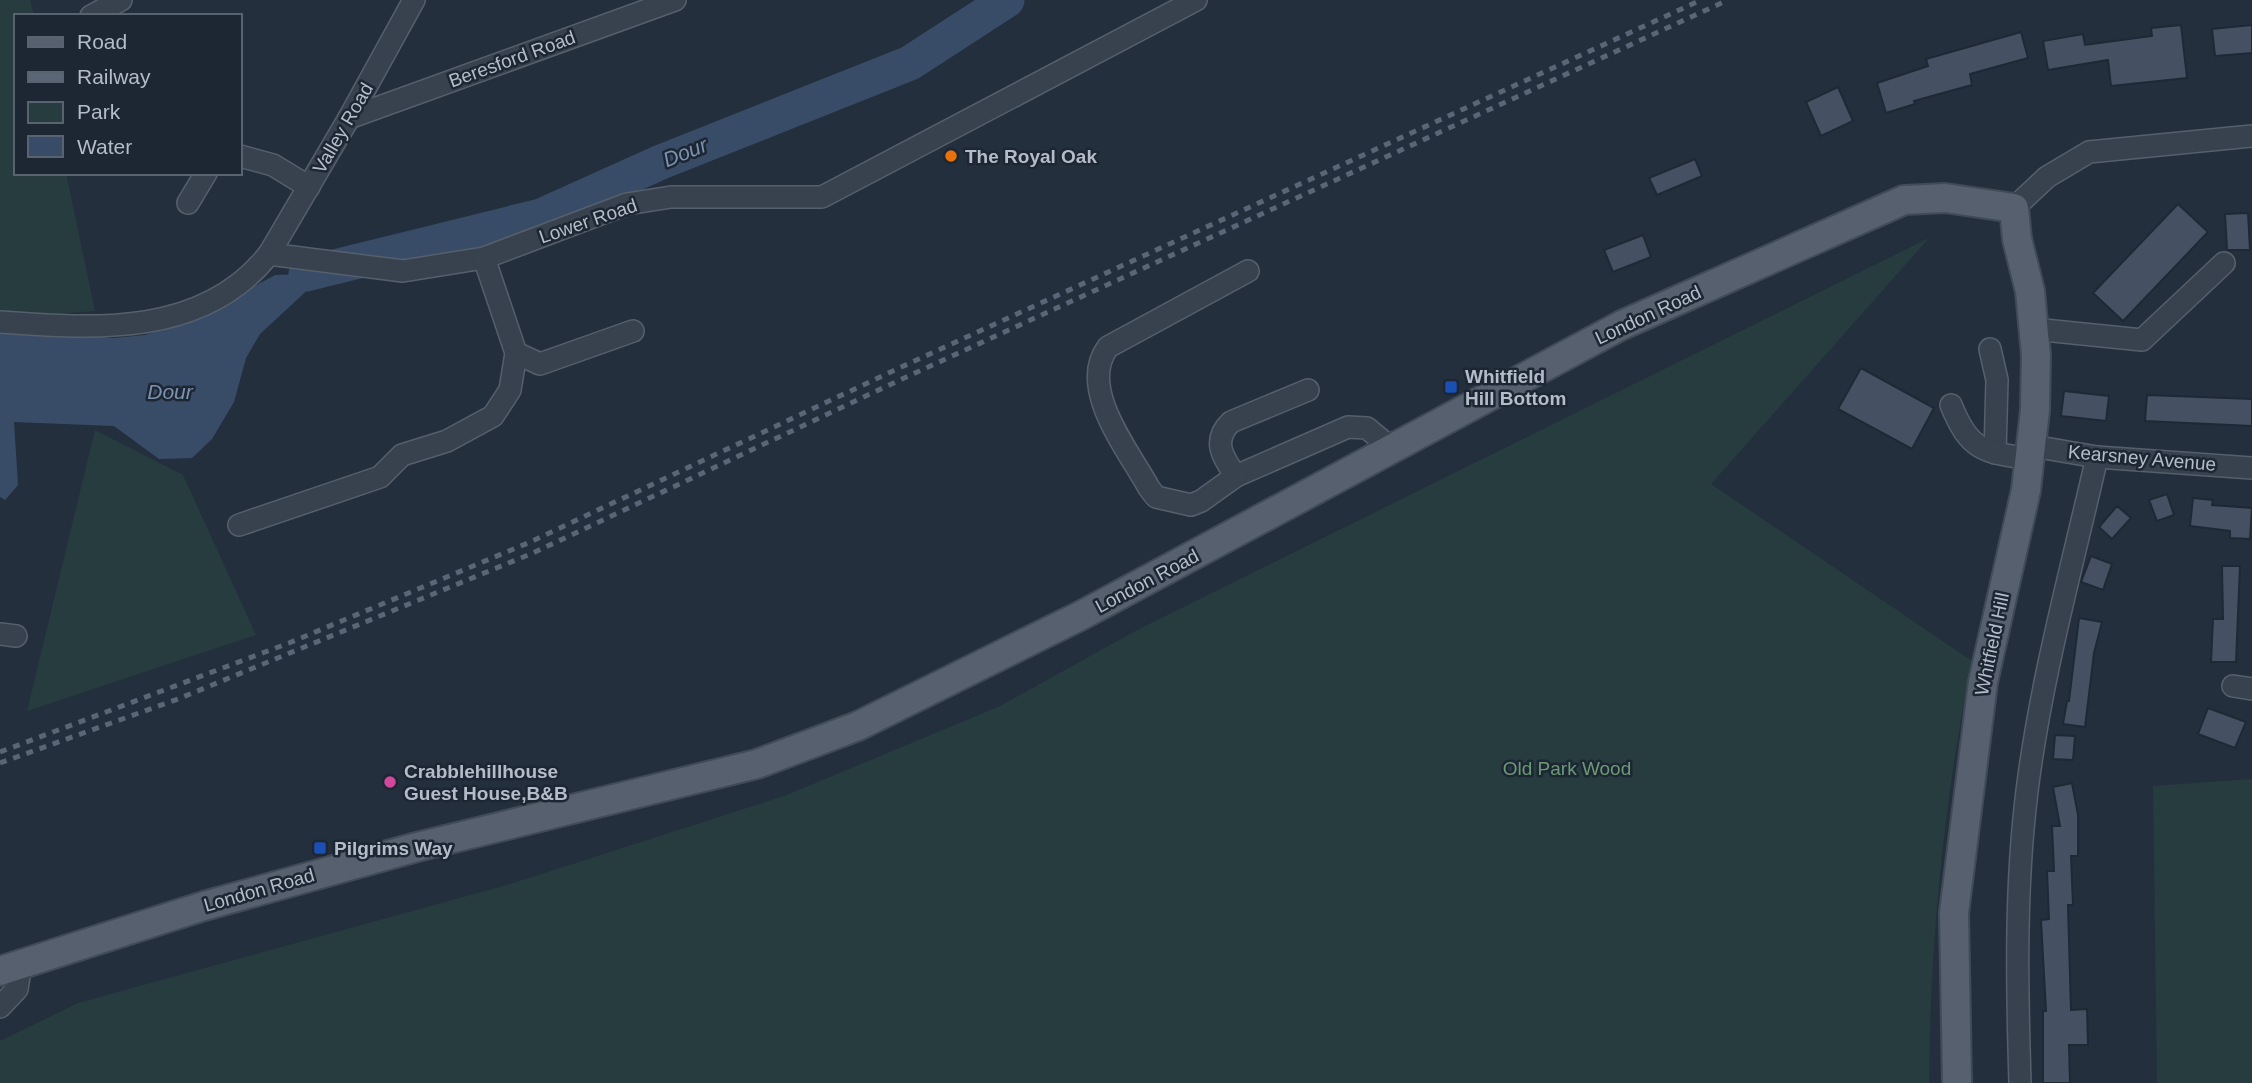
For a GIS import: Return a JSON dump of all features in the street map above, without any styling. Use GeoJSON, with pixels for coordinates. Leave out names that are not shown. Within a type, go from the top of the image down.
{"type":"FeatureCollection","features":[{"type":"Feature","properties":{"kind":"main road","name":"London Road"},"geometry":{"type":"LineString","coordinates":[[11,968],[204,906],[417,847],[757,764],[858,726],[942,687],[1083,615],[1622,325],[1904,200],[1945,198],[2014,208]]}},
{"type":"Feature","properties":{"kind":"main road","name":"Whitfield Hill"},"geometry":{"type":"LineString","coordinates":[[1957,1083],[1956,899],[1983,682],[2032,453],[2036,355],[2030,291],[2017,239],[2014,208]]}},
{"type":"Feature","properties":{"kind":"street"},"geometry":{"type":"LineString","coordinates":[[95,14],[121,0]]}},
{"type":"Feature","properties":{"kind":"street","name":"Beresford Road"},"geometry":{"type":"LineString","coordinates":[[349,118],[675,0]]}},
{"type":"Feature","properties":{"kind":"street","name":"Lower Road"},"geometry":{"type":"LineString","coordinates":[[269,254],[402,271],[484,258],[627,204],[671,197],[822,197],[1196,0]]}},
{"type":"Feature","properties":{"kind":"street","name":"Valley Road"},"geometry":{"type":"LineString","coordinates":[[269,254],[349,118],[405,3]]}},
{"type":"Feature","properties":{"kind":"street"},"geometry":{"type":"LineString","coordinates":[[2014,208],[2047,177],[2089,152],[2252,136]]}},
{"type":"Feature","properties":{"kind":"street"},"geometry":{"type":"LineString","coordinates":[[242,156],[273,164],[309,187]]}},
{"type":"Feature","properties":{"kind":"street"},"geometry":{"type":"LineString","coordinates":[[188,203],[205,175]]}},
{"type":"Feature","properties":{"kind":"street"},"geometry":{"type":"LineString","coordinates":[[0,322],[85,326],[160,322],[231,291],[255,271],[269,254]]}},
{"type":"Feature","properties":{"kind":"street"},"geometry":{"type":"LineString","coordinates":[[239,526],[380,477],[402,455],[447,441],[493,416],[510,390],[516,353],[484,258]]}},
{"type":"Feature","properties":{"kind":"street"},"geometry":{"type":"LineString","coordinates":[[2034,329],[2142,340],[2224,263]]}},
{"type":"Feature","properties":{"kind":"street"},"geometry":{"type":"LineString","coordinates":[[1248,271],[1108,347],[1100,358],[1098,373],[1102,403],[1156,497],[1191,505],[1201,501],[1236,475],[1349,426],[1367,428],[1391,448]]}},
{"type":"Feature","properties":{"kind":"street"},"geometry":{"type":"LineString","coordinates":[[516,353],[540,364],[633,331]]}},
{"type":"Feature","properties":{"kind":"street"},"geometry":{"type":"LineString","coordinates":[[1951,405],[1962,433],[1973,443],[1995,453],[1997,380],[1990,349]]}},
{"type":"Feature","properties":{"kind":"street"},"geometry":{"type":"LineString","coordinates":[[1236,475],[1223,458],[1219,439],[1222,431],[1231,422],[1308,390]]}},
{"type":"Feature","properties":{"kind":"street","name":"Kearsney Avenue"},"geometry":{"type":"LineString","coordinates":[[1995,453],[2032,453],[2252,468]]}},
{"type":"Feature","properties":{"kind":"street"},"geometry":{"type":"LineString","coordinates":[[2020,1083],[2016,934],[2027,792],[2040,703],[2097,457]]}},
{"type":"Feature","properties":{"kind":"street"},"geometry":{"type":"LineString","coordinates":[[0,1007],[17,989],[11,968]]}},
{"type":"Feature","properties":{"kind":"green space"},"geometry":{"type":"Polygon","coordinates":[[[0,0],[30,0],[34,14],[14,14],[14,175],[66,175],[95,311],[0,318],[0,0]]]}},
{"type":"Feature","properties":{"kind":"green space","name":"Old Park Wood"},"geometry":{"type":"Polygon","coordinates":[[[1929,238],[1711,484],[1972,661],[1940,871],[1932,977],[1929,1083],[0,1083],[0,1041],[78,1003],[507,885],[784,796],[1000,706],[1139,629],[1929,238]]]}},
{"type":"Feature","properties":{"kind":"green space"},"geometry":{"type":"Polygon","coordinates":[[[95,430],[183,475],[256,635],[27,711],[95,430]]]}},
{"type":"Feature","properties":{"kind":"green space"},"geometry":{"type":"Polygon","coordinates":[[[2252,779],[2252,1083],[2157,1083],[2153,786],[2252,779]]]}},
{"type":"Feature","properties":{"kind":"water","name":"Dour"},"geometry":{"type":"Polygon","coordinates":[[[306,274],[314,284],[260,334],[246,358],[234,402],[212,439],[192,458],[159,459],[114,426],[14,422],[18,485],[5,500],[0,497],[0,329],[113,338],[145,335],[197,318],[275,275],[306,274]]]}},
{"type":"Feature","properties":{"kind":"building"},"geometry":{"type":"Polygon","coordinates":[[[2181,25],[2187,78],[2111,86],[2108,60],[2048,70],[2043,41],[2083,34],[2085,45],[2152,36],[2151,28],[2181,25]]]}},
{"type":"Feature","properties":{"kind":"building"},"geometry":{"type":"Polygon","coordinates":[[[2252,25],[2252,53],[2215,56],[2212,29],[2252,25]]]}},
{"type":"Feature","properties":{"kind":"building"},"geometry":{"type":"Polygon","coordinates":[[[2021,32],[2028,58],[1970,74],[1972,85],[1914,101],[1915,104],[1886,113],[1877,83],[1928,66],[1926,59],[2021,32]]]}},
{"type":"Feature","properties":{"kind":"building"},"geometry":{"type":"Polygon","coordinates":[[[1838,87],[1853,121],[1821,136],[1806,102],[1838,87]]]}},
{"type":"Feature","properties":{"kind":"building"},"geometry":{"type":"Polygon","coordinates":[[[1695,159],[1702,176],[1657,195],[1649,178],[1695,159]]]}},
{"type":"Feature","properties":{"kind":"building"},"geometry":{"type":"Polygon","coordinates":[[[2178,204],[2208,232],[2123,321],[2093,293],[2178,204]]]}},
{"type":"Feature","properties":{"kind":"building"},"geometry":{"type":"Polygon","coordinates":[[[2248,213],[2250,250],[2227,250],[2225,214],[2248,213]]]}},
{"type":"Feature","properties":{"kind":"building"},"geometry":{"type":"Polygon","coordinates":[[[1643,235],[1651,257],[1613,272],[1604,250],[1643,235]]]}},
{"type":"Feature","properties":{"kind":"building"},"geometry":{"type":"Polygon","coordinates":[[[1861,368],[1934,408],[1912,449],[1838,409],[1861,368]]]}},
{"type":"Feature","properties":{"kind":"building"},"geometry":{"type":"Polygon","coordinates":[[[2064,391],[2109,396],[2106,421],[2061,416],[2064,391]]]}},
{"type":"Feature","properties":{"kind":"building"},"geometry":{"type":"Polygon","coordinates":[[[2147,395],[2252,399],[2252,426],[2145,421],[2147,395]]]}},
{"type":"Feature","properties":{"kind":"building"},"geometry":{"type":"Polygon","coordinates":[[[2167,494],[2174,515],[2157,521],[2149,500],[2167,494]]]}},
{"type":"Feature","properties":{"kind":"building"},"geometry":{"type":"Polygon","coordinates":[[[2193,498],[2213,500],[2212,505],[2252,508],[2250,539],[2230,538],[2230,531],[2190,526],[2193,498]]]}},
{"type":"Feature","properties":{"kind":"building"},"geometry":{"type":"Polygon","coordinates":[[[2117,506],[2131,518],[2112,539],[2099,527],[2117,506]]]}},
{"type":"Feature","properties":{"kind":"building"},"geometry":{"type":"Polygon","coordinates":[[[2091,556],[2112,564],[2103,590],[2081,582],[2091,556]]]}},
{"type":"Feature","properties":{"kind":"building"},"geometry":{"type":"Polygon","coordinates":[[[2222,566],[2240,566],[2236,662],[2211,662],[2213,619],[2223,619],[2222,566]]]}},
{"type":"Feature","properties":{"kind":"building"},"geometry":{"type":"Polygon","coordinates":[[[2079,618],[2102,622],[2094,653],[2085,727],[2063,724],[2069,701],[2079,618]]]}},
{"type":"Feature","properties":{"kind":"building"},"geometry":{"type":"Polygon","coordinates":[[[2208,708],[2246,722],[2235,748],[2198,734],[2208,708]]]}},
{"type":"Feature","properties":{"kind":"building"},"geometry":{"type":"Polygon","coordinates":[[[2055,735],[2075,736],[2073,760],[2053,759],[2055,735]]]}},
{"type":"Feature","properties":{"kind":"building"},"geometry":{"type":"Polygon","coordinates":[[[2072,783],[2078,815],[2078,856],[2071,856],[2073,905],[2068,905],[2071,1010],[2087,1009],[2088,1045],[2069,1045],[2070,1083],[2043,1083],[2043,1011],[2046,1011],[2041,920],[2049,919],[2047,871],[2054,871],[2052,826],[2060,826],[2053,787],[2072,783]]]}},
{"type":"Feature","properties":{"kind":"waterway","name":"Dour"},"geometry":{"type":"LineString","coordinates":[[306,274],[541,216],[661,162],[910,63],[1007,0]]}},
{"type":"Feature","properties":{"kind":"railway"},"geometry":{"type":"LineString","coordinates":[[0,752],[289,643],[528,543],[897,369],[1701,0]]}},
{"type":"Feature","properties":{"kind":"railway"},"geometry":{"type":"LineString","coordinates":[[0,763],[178,699],[533,553],[902,379],[1728,0]]}},
{"type":"Feature","properties":{"kind":"place","name":"The Royal Oak"},"geometry":{"type":"Point","coordinates":[951,156]}},
{"type":"Feature","properties":{"kind":"place","name":"Whitfield Hill Bottom"},"geometry":{"type":"Point","coordinates":[1451,387]}},
{"type":"Feature","properties":{"kind":"place","name":"Crabblehillhouse Guest House,B&B"},"geometry":{"type":"Point","coordinates":[390,782]}},
{"type":"Feature","properties":{"kind":"place","name":"Pilgrims Way"},"geometry":{"type":"Point","coordinates":[320,848]}}]}
